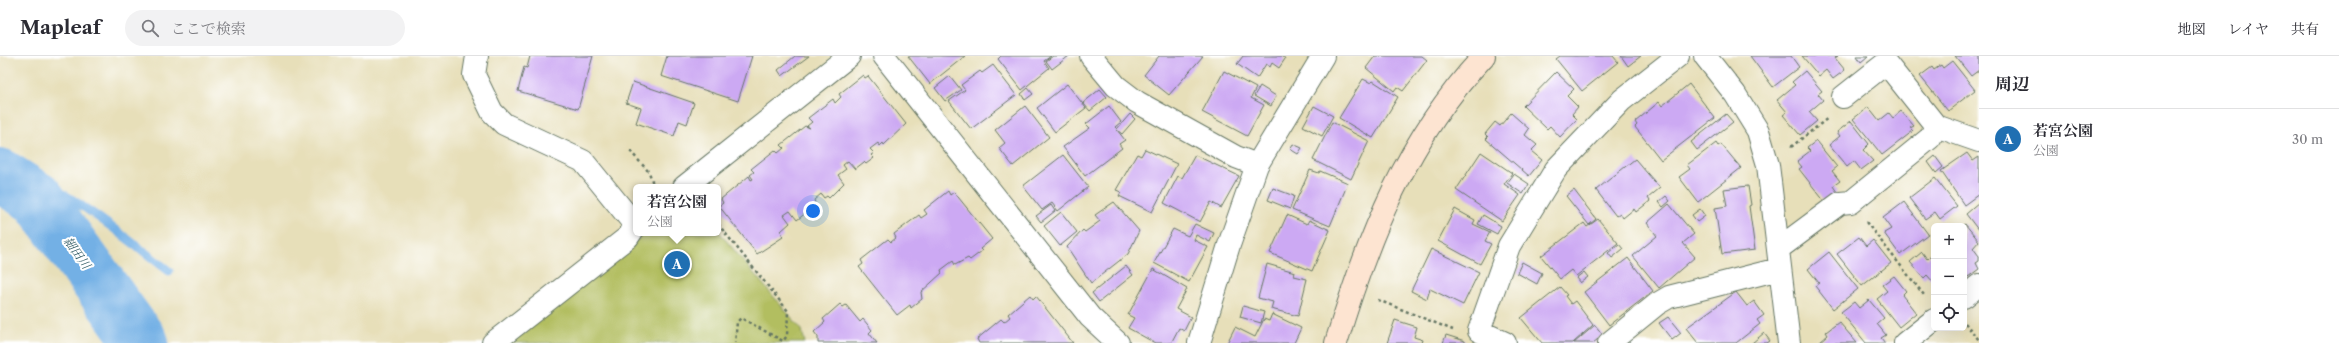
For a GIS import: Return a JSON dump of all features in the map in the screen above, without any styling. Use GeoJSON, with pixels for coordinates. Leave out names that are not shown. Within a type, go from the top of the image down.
{"type":"FeatureCollection","features":[{"type":"Feature","properties":{"kind":"street"},"geometry":{"type":"LineString","coordinates":[[477,56],[474,75],[492,112],[504,124],[583,161],[633,221]]}},
{"type":"Feature","properties":{"kind":"street"},"geometry":{"type":"LineString","coordinates":[[688,184],[849,56]]}},
{"type":"Feature","properties":{"kind":"street"},"geometry":{"type":"LineString","coordinates":[[884,56],[1090,317],[1118,343]]}},
{"type":"Feature","properties":{"kind":"street"},"geometry":{"type":"LineString","coordinates":[[1091,56],[1116,86],[1137,102],[1236,157],[1257,165]]}},
{"type":"Feature","properties":{"kind":"street"},"geometry":{"type":"LineString","coordinates":[[1199,343],[1229,245],[1257,165],[1323,56]]}},
{"type":"Feature","properties":{"kind":"street"},"geometry":{"type":"LineString","coordinates":[[1336,343],[1363,256],[1401,172],[1423,135],[1448,100],[1484,56]]}},
{"type":"Feature","properties":{"kind":"street"},"geometry":{"type":"LineString","coordinates":[[1505,343],[1479,330],[1509,246],[1556,169],[1622,100],[1678,56]]}},
{"type":"Feature","properties":{"kind":"street"},"geometry":{"type":"LineString","coordinates":[[1706,56],[1735,94],[1758,132],[1768,165],[1789,343]]}},
{"type":"Feature","properties":{"kind":"street"},"geometry":{"type":"LineString","coordinates":[[1844,97],[1892,59],[1936,126],[1979,141]]}},
{"type":"Feature","properties":{"kind":"street"},"geometry":{"type":"LineString","coordinates":[[1609,343],[1657,304],[1669,297],[1778,259],[1840,203],[1850,202],[1930,138],[1936,126]]}},
{"type":"Feature","properties":{"kind":"street"},"geometry":{"type":"LineString","coordinates":[[493,343],[628,237],[633,230]]}},
{"type":"Feature","properties":{"kind":"street"},"geometry":{"type":"LineString","coordinates":[[1966,295],[1979,285]]}},
{"type":"Feature","properties":{"kind":"street"},"geometry":{"type":"LineString","coordinates":[[1905,343],[1931,322]]}},
{"type":"Feature","properties":{"kind":"path"},"geometry":{"type":"LineString","coordinates":[[1768,165],[1846,104],[1844,97]]}},
{"type":"Feature","properties":{"kind":"path"},"geometry":{"type":"LineString","coordinates":[[630,151],[650,172],[653,184]]}},
{"type":"Feature","properties":{"kind":"path"},"geometry":{"type":"LineString","coordinates":[[1850,202],[1924,296]]}},
{"type":"Feature","properties":{"kind":"path"},"geometry":{"type":"LineString","coordinates":[[721,228],[788,311],[787,336],[783,341],[741,318],[737,322],[735,343]]}},
{"type":"Feature","properties":{"kind":"path"},"geometry":{"type":"LineString","coordinates":[[1376,300],[1458,332],[1479,330]]}},
{"type":"Feature","properties":{"kind":"path"},"geometry":{"type":"LineString","coordinates":[[1967,325],[1979,340]]}},
{"type":"Feature","properties":{"kind":"green space"},"geometry":{"type":"Polygon","coordinates":[[[721,235],[802,330],[805,343],[509,343],[641,236],[721,236],[721,235]]]}},
{"type":"Feature","properties":{"kind":"building"},"geometry":{"type":"Polygon","coordinates":[[[530,56],[593,56],[578,109],[518,91],[524,67],[527,68],[530,56]]]}},
{"type":"Feature","properties":{"kind":"building"},"geometry":{"type":"Polygon","coordinates":[[[667,56],[752,56],[738,101],[661,76],[667,56]]]}},
{"type":"Feature","properties":{"kind":"building"},"geometry":{"type":"Polygon","coordinates":[[[795,56],[809,56],[782,76],[778,70],[795,56]]]}},
{"type":"Feature","properties":{"kind":"building"},"geometry":{"type":"Polygon","coordinates":[[[908,56],[965,56],[930,84],[908,56]]]}},
{"type":"Feature","properties":{"kind":"building"},"geometry":{"type":"Polygon","coordinates":[[[1001,56],[1051,56],[1044,61],[1049,68],[1022,90],[998,59],[1001,56]]]}},
{"type":"Feature","properties":{"kind":"building"},"geometry":{"type":"Polygon","coordinates":[[[1053,56],[1069,56],[1052,69],[1046,61],[1053,56]]]}},
{"type":"Feature","properties":{"kind":"building"},"geometry":{"type":"Polygon","coordinates":[[[1159,56],[1203,56],[1169,95],[1144,75],[1159,56]]]}},
{"type":"Feature","properties":{"kind":"building"},"geometry":{"type":"Polygon","coordinates":[[[1243,56],[1283,56],[1285,59],[1279,68],[1272,63],[1270,67],[1266,64],[1257,78],[1237,64],[1243,56]]]}},
{"type":"Feature","properties":{"kind":"building"},"geometry":{"type":"Polygon","coordinates":[[[1375,56],[1422,56],[1427,60],[1403,91],[1397,87],[1394,91],[1366,68],[1375,56]]]}},
{"type":"Feature","properties":{"kind":"building"},"geometry":{"type":"Polygon","coordinates":[[[1560,56],[1613,56],[1618,62],[1582,91],[1556,59],[1560,56]]]}},
{"type":"Feature","properties":{"kind":"building"},"geometry":{"type":"Polygon","coordinates":[[[1621,56],[1641,56],[1628,66],[1621,56]]]}},
{"type":"Feature","properties":{"kind":"building"},"geometry":{"type":"Polygon","coordinates":[[[1750,56],[1791,56],[1799,67],[1773,87],[1750,56]]]}},
{"type":"Feature","properties":{"kind":"building"},"geometry":{"type":"Polygon","coordinates":[[[1802,56],[1838,56],[1835,58],[1845,70],[1833,79],[1826,70],[1819,76],[1802,56]]]}},
{"type":"Feature","properties":{"kind":"building"},"geometry":{"type":"Polygon","coordinates":[[[1857,56],[1868,56],[1861,62],[1857,56]]]}},
{"type":"Feature","properties":{"kind":"building"},"geometry":{"type":"Polygon","coordinates":[[[1955,56],[1979,56],[1979,70],[1971,76],[1955,56]]]}},
{"type":"Feature","properties":{"kind":"building"},"geometry":{"type":"Polygon","coordinates":[[[1952,61],[1975,90],[1948,111],[1920,76],[1932,67],[1934,70],[1941,65],[1943,68],[1952,61]]]}},
{"type":"Feature","properties":{"kind":"building"},"geometry":{"type":"Polygon","coordinates":[[[993,65],[1016,95],[971,129],[949,101],[965,90],[961,85],[980,71],[982,73],[993,65]]]}},
{"type":"Feature","properties":{"kind":"building"},"geometry":{"type":"Polygon","coordinates":[[[1224,71],[1256,88],[1251,98],[1264,105],[1247,136],[1202,112],[1224,71]]]}},
{"type":"Feature","properties":{"kind":"building"},"geometry":{"type":"Polygon","coordinates":[[[1805,71],[1822,91],[1818,94],[1823,100],[1809,112],[1817,121],[1800,135],[1783,115],[1787,112],[1777,100],[1795,85],[1792,82],[1805,71]]]}},
{"type":"Feature","properties":{"kind":"building"},"geometry":{"type":"Polygon","coordinates":[[[1556,72],[1574,89],[1567,96],[1578,107],[1572,114],[1577,119],[1560,137],[1550,126],[1547,129],[1523,106],[1556,72]]]}},
{"type":"Feature","properties":{"kind":"building"},"geometry":{"type":"Polygon","coordinates":[[[863,75],[865,78],[868,76],[906,124],[884,145],[883,143],[880,146],[878,143],[870,149],[874,153],[871,155],[874,158],[866,164],[864,162],[855,169],[848,161],[843,165],[846,169],[838,175],[844,183],[829,198],[827,196],[824,198],[821,194],[814,200],[817,208],[809,214],[807,212],[797,220],[790,211],[784,215],[790,223],[781,231],[783,237],[757,254],[721,209],[721,204],[723,203],[721,199],[749,176],[751,180],[753,179],[750,175],[754,172],[751,169],[775,150],[778,153],[784,148],[781,145],[805,126],[810,128],[807,126],[812,122],[808,118],[833,99],[835,103],[841,97],[839,94],[863,75]]]}},
{"type":"Feature","properties":{"kind":"building"},"geometry":{"type":"Polygon","coordinates":[[[950,76],[961,90],[945,101],[935,88],[950,76]]]}},
{"type":"Feature","properties":{"kind":"building"},"geometry":{"type":"Polygon","coordinates":[[[1363,79],[1371,83],[1373,81],[1398,97],[1373,138],[1339,118],[1363,79]]]}},
{"type":"Feature","properties":{"kind":"building"},"geometry":{"type":"Polygon","coordinates":[[[633,82],[694,103],[687,124],[679,121],[674,136],[636,123],[641,108],[626,103],[633,82]]]}},
{"type":"Feature","properties":{"kind":"building"},"geometry":{"type":"Polygon","coordinates":[[[1067,84],[1086,108],[1055,132],[1037,108],[1067,84]]]}},
{"type":"Feature","properties":{"kind":"building"},"geometry":{"type":"Polygon","coordinates":[[[1689,84],[1715,118],[1661,160],[1635,127],[1637,125],[1635,122],[1659,102],[1662,106],[1689,84]]]}},
{"type":"Feature","properties":{"kind":"building"},"geometry":{"type":"Polygon","coordinates":[[[1260,86],[1276,96],[1271,106],[1254,96],[1260,86]]]}},
{"type":"Feature","properties":{"kind":"building"},"geometry":{"type":"Polygon","coordinates":[[[1028,88],[1033,94],[1025,100],[1021,94],[1028,88]]]}},
{"type":"Feature","properties":{"kind":"building"},"geometry":{"type":"Polygon","coordinates":[[[1100,89],[1107,97],[1090,111],[1083,103],[1100,89]]]}},
{"type":"Feature","properties":{"kind":"building"},"geometry":{"type":"Polygon","coordinates":[[[1025,106],[1049,137],[1013,166],[999,148],[1005,143],[995,130],[1025,106]]]}},
{"type":"Feature","properties":{"kind":"building"},"geometry":{"type":"Polygon","coordinates":[[[1109,106],[1121,122],[1115,127],[1117,129],[1130,114],[1135,119],[1122,134],[1117,130],[1125,140],[1119,144],[1122,148],[1085,176],[1063,147],[1090,128],[1086,124],[1109,106]]]}},
{"type":"Feature","properties":{"kind":"building"},"geometry":{"type":"Polygon","coordinates":[[[1314,106],[1333,116],[1322,136],[1303,126],[1314,106]]]}},
{"type":"Feature","properties":{"kind":"building"},"geometry":{"type":"Polygon","coordinates":[[[1868,107],[1879,121],[1889,113],[1893,118],[1901,111],[1914,126],[1910,128],[1913,131],[1882,155],[1853,119],[1868,107]]]}},
{"type":"Feature","properties":{"kind":"building"},"geometry":{"type":"Polygon","coordinates":[[[1511,113],[1529,129],[1525,135],[1537,145],[1531,151],[1542,160],[1529,176],[1486,139],[1488,137],[1485,134],[1495,122],[1500,126],[1511,113]]]}},
{"type":"Feature","properties":{"kind":"building"},"geometry":{"type":"Polygon","coordinates":[[[1726,114],[1733,122],[1697,150],[1691,142],[1726,114]]]}},
{"type":"Feature","properties":{"kind":"building"},"geometry":{"type":"Polygon","coordinates":[[[1851,121],[1869,144],[1863,150],[1873,161],[1861,170],[1854,161],[1847,167],[1829,145],[1840,136],[1837,132],[1851,121]]]}},
{"type":"Feature","properties":{"kind":"building"},"geometry":{"type":"Polygon","coordinates":[[[1332,122],[1369,141],[1351,179],[1313,160],[1332,122]]]}},
{"type":"Feature","properties":{"kind":"building"},"geometry":{"type":"Polygon","coordinates":[[[1816,141],[1837,167],[1832,171],[1840,181],[1833,186],[1837,192],[1825,202],[1799,169],[1802,167],[1797,161],[1810,151],[1807,148],[1816,141]]]}},
{"type":"Feature","properties":{"kind":"building"},"geometry":{"type":"Polygon","coordinates":[[[1716,143],[1718,146],[1721,144],[1741,168],[1698,202],[1679,177],[1690,169],[1687,165],[1716,143]]]}},
{"type":"Feature","properties":{"kind":"building"},"geometry":{"type":"Polygon","coordinates":[[[1293,144],[1302,148],[1298,154],[1290,149],[1293,144]]]}},
{"type":"Feature","properties":{"kind":"building"},"geometry":{"type":"Polygon","coordinates":[[[1145,149],[1177,164],[1152,212],[1119,196],[1121,192],[1116,190],[1137,154],[1141,156],[1145,149]]]}},
{"type":"Feature","properties":{"kind":"building"},"geometry":{"type":"Polygon","coordinates":[[[1481,152],[1512,173],[1504,184],[1520,195],[1502,221],[1456,190],[1481,152]]]}},
{"type":"Feature","properties":{"kind":"building"},"geometry":{"type":"Polygon","coordinates":[[[1967,153],[1973,161],[1979,157],[1979,194],[1964,205],[1941,171],[1967,153]]]}},
{"type":"Feature","properties":{"kind":"building"},"geometry":{"type":"Polygon","coordinates":[[[1063,155],[1088,187],[1058,211],[1052,203],[1042,210],[1023,186],[1063,155]]]}},
{"type":"Feature","properties":{"kind":"building"},"geometry":{"type":"Polygon","coordinates":[[[1195,155],[1239,176],[1221,208],[1211,202],[1200,222],[1164,203],[1178,176],[1182,178],[1195,155]]]}},
{"type":"Feature","properties":{"kind":"building"},"geometry":{"type":"Polygon","coordinates":[[[1935,156],[1943,167],[1936,173],[1928,162],[1935,156]]]}},
{"type":"Feature","properties":{"kind":"building"},"geometry":{"type":"Polygon","coordinates":[[[1635,159],[1660,188],[1648,198],[1650,201],[1636,212],[1634,209],[1623,218],[1620,213],[1616,216],[1596,190],[1635,159]]]}},
{"type":"Feature","properties":{"kind":"building"},"geometry":{"type":"Polygon","coordinates":[[[1310,170],[1319,173],[1320,171],[1348,183],[1330,226],[1292,210],[1310,170]]]}},
{"type":"Feature","properties":{"kind":"building"},"geometry":{"type":"Polygon","coordinates":[[[1514,174],[1529,184],[1523,194],[1507,183],[1514,174]]]}},
{"type":"Feature","properties":{"kind":"building"},"geometry":{"type":"Polygon","coordinates":[[[1935,178],[1957,206],[1940,219],[1935,212],[1925,219],[1909,198],[1935,178]]]}},
{"type":"Feature","properties":{"kind":"building"},"geometry":{"type":"Polygon","coordinates":[[[1748,186],[1755,250],[1722,254],[1715,208],[1727,206],[1724,189],[1748,186]]]}},
{"type":"Feature","properties":{"kind":"building"},"geometry":{"type":"Polygon","coordinates":[[[1273,188],[1294,196],[1290,209],[1268,200],[1273,188]]]}},
{"type":"Feature","properties":{"kind":"building"},"geometry":{"type":"Polygon","coordinates":[[[1574,190],[1596,219],[1589,225],[1566,196],[1574,190]]]}},
{"type":"Feature","properties":{"kind":"building"},"geometry":{"type":"Polygon","coordinates":[[[948,191],[950,195],[954,192],[992,239],[980,249],[982,251],[970,260],[968,258],[955,265],[953,261],[941,270],[942,273],[921,292],[922,299],[911,308],[910,305],[897,315],[859,267],[863,264],[861,260],[888,239],[891,242],[896,238],[894,234],[919,215],[921,218],[927,214],[924,210],[948,191]]]}},
{"type":"Feature","properties":{"kind":"building"},"geometry":{"type":"Polygon","coordinates":[[[1666,196],[1670,201],[1663,207],[1659,202],[1666,196]]]}},
{"type":"Feature","properties":{"kind":"building"},"geometry":{"type":"Polygon","coordinates":[[[1114,202],[1139,231],[1128,254],[1091,283],[1067,247],[1083,230],[1085,232],[1100,221],[1095,215],[1114,202]]]}},
{"type":"Feature","properties":{"kind":"building"},"geometry":{"type":"Polygon","coordinates":[[[1904,202],[1928,234],[1900,255],[1884,233],[1891,229],[1883,218],[1904,202]]]}},
{"type":"Feature","properties":{"kind":"building"},"geometry":{"type":"Polygon","coordinates":[[[1979,203],[1979,231],[1966,214],[1979,203]]]}},
{"type":"Feature","properties":{"kind":"building"},"geometry":{"type":"Polygon","coordinates":[[[1669,204],[1694,234],[1683,243],[1695,257],[1659,288],[1633,256],[1657,236],[1647,223],[1669,204]]]}},
{"type":"Feature","properties":{"kind":"building"},"geometry":{"type":"Polygon","coordinates":[[[1051,205],[1055,211],[1041,222],[1036,216],[1051,205]]]}},
{"type":"Feature","properties":{"kind":"building"},"geometry":{"type":"Polygon","coordinates":[[[1455,209],[1475,220],[1473,224],[1490,232],[1485,241],[1491,244],[1480,264],[1438,241],[1455,209]]]}},
{"type":"Feature","properties":{"kind":"building"},"geometry":{"type":"Polygon","coordinates":[[[1700,209],[1705,216],[1697,222],[1692,215],[1700,209]]]}},
{"type":"Feature","properties":{"kind":"building"},"geometry":{"type":"Polygon","coordinates":[[[1061,212],[1077,232],[1060,246],[1044,226],[1061,212]]]}},
{"type":"Feature","properties":{"kind":"building"},"geometry":{"type":"Polygon","coordinates":[[[1287,215],[1307,224],[1309,220],[1330,230],[1312,271],[1270,253],[1287,215]]]}},
{"type":"Feature","properties":{"kind":"building"},"geometry":{"type":"Polygon","coordinates":[[[1483,215],[1501,226],[1497,234],[1478,224],[1483,215]]]}},
{"type":"Feature","properties":{"kind":"building"},"geometry":{"type":"Polygon","coordinates":[[[1598,219],[1618,243],[1576,276],[1571,270],[1560,279],[1541,256],[1584,223],[1587,227],[1598,219]]]}},
{"type":"Feature","properties":{"kind":"building"},"geometry":{"type":"Polygon","coordinates":[[[1195,224],[1214,233],[1210,242],[1196,235],[1194,240],[1208,247],[1189,282],[1154,263],[1173,229],[1188,236],[1195,224]]]}},
{"type":"Feature","properties":{"kind":"building"},"geometry":{"type":"Polygon","coordinates":[[[1967,226],[1979,241],[1973,248],[1979,256],[1979,261],[1976,263],[1979,269],[1968,277],[1967,226]]]}},
{"type":"Feature","properties":{"kind":"building"},"geometry":{"type":"Polygon","coordinates":[[[1859,237],[1866,246],[1873,240],[1891,263],[1862,286],[1837,254],[1859,237]]]}},
{"type":"Feature","properties":{"kind":"building"},"geometry":{"type":"Polygon","coordinates":[[[1619,244],[1623,249],[1612,258],[1608,253],[1619,244]]]}},
{"type":"Feature","properties":{"kind":"building"},"geometry":{"type":"Polygon","coordinates":[[[1431,249],[1479,272],[1463,305],[1430,289],[1427,299],[1411,291],[1431,249]]]}},
{"type":"Feature","properties":{"kind":"building"},"geometry":{"type":"Polygon","coordinates":[[[1829,252],[1858,289],[1833,309],[1815,286],[1819,283],[1808,269],[1829,252]]]}},
{"type":"Feature","properties":{"kind":"building"},"geometry":{"type":"Polygon","coordinates":[[[1922,252],[1927,259],[1931,255],[1931,280],[1927,275],[1924,278],[1910,262],[1922,252]]]}},
{"type":"Feature","properties":{"kind":"building"},"geometry":{"type":"Polygon","coordinates":[[[1628,258],[1653,291],[1609,325],[1584,292],[1628,258]]]}},
{"type":"Feature","properties":{"kind":"building"},"geometry":{"type":"Polygon","coordinates":[[[1522,262],[1542,273],[1537,284],[1517,273],[1522,262]]]}},
{"type":"Feature","properties":{"kind":"building"},"geometry":{"type":"Polygon","coordinates":[[[1267,264],[1295,272],[1294,276],[1307,279],[1298,316],[1271,309],[1273,302],[1258,298],[1267,264]]]}},
{"type":"Feature","properties":{"kind":"building"},"geometry":{"type":"Polygon","coordinates":[[[1126,266],[1133,275],[1099,302],[1092,293],[1126,266]]]}},
{"type":"Feature","properties":{"kind":"building"},"geometry":{"type":"Polygon","coordinates":[[[1153,269],[1187,289],[1176,309],[1191,317],[1184,331],[1179,328],[1171,343],[1155,343],[1128,328],[1134,318],[1128,315],[1153,269]]]}},
{"type":"Feature","properties":{"kind":"building"},"geometry":{"type":"Polygon","coordinates":[[[1584,272],[1588,277],[1580,283],[1576,278],[1584,272]]]}},
{"type":"Feature","properties":{"kind":"building"},"geometry":{"type":"Polygon","coordinates":[[[1894,276],[1906,291],[1902,295],[1916,313],[1899,327],[1877,299],[1887,291],[1882,285],[1894,276]]]}},
{"type":"Feature","properties":{"kind":"building"},"geometry":{"type":"Polygon","coordinates":[[[1560,287],[1567,295],[1565,296],[1571,304],[1575,301],[1593,325],[1573,343],[1542,343],[1521,318],[1560,287]]]}},
{"type":"Feature","properties":{"kind":"building"},"geometry":{"type":"Polygon","coordinates":[[[1736,292],[1747,306],[1754,301],[1764,315],[1757,320],[1760,324],[1736,343],[1698,343],[1686,328],[1736,292]]]}},
{"type":"Feature","properties":{"kind":"building"},"geometry":{"type":"Polygon","coordinates":[[[1030,295],[1033,299],[1036,296],[1073,343],[979,343],[977,339],[1001,319],[1004,322],[1010,317],[1008,314],[1030,295]]]}},
{"type":"Feature","properties":{"kind":"building"},"geometry":{"type":"Polygon","coordinates":[[[1869,300],[1884,318],[1877,324],[1886,335],[1881,338],[1885,343],[1866,343],[1841,312],[1854,302],[1859,308],[1869,300]]]}},
{"type":"Feature","properties":{"kind":"building"},"geometry":{"type":"Polygon","coordinates":[[[840,304],[843,307],[846,305],[860,322],[863,319],[872,330],[869,333],[877,343],[818,343],[818,337],[814,332],[825,322],[823,319],[840,304]]]}},
{"type":"Feature","properties":{"kind":"building"},"geometry":{"type":"Polygon","coordinates":[[[1243,306],[1264,312],[1261,323],[1240,317],[1243,306]]]}},
{"type":"Feature","properties":{"kind":"building"},"geometry":{"type":"Polygon","coordinates":[[[1272,314],[1301,328],[1294,343],[1227,343],[1235,327],[1255,337],[1264,319],[1269,321],[1272,314]]]}},
{"type":"Feature","properties":{"kind":"building"},"geometry":{"type":"Polygon","coordinates":[[[1668,317],[1681,333],[1672,340],[1659,323],[1668,317]]]}},
{"type":"Feature","properties":{"kind":"building"},"geometry":{"type":"Polygon","coordinates":[[[1395,320],[1417,327],[1414,337],[1423,340],[1422,343],[1387,343],[1395,320]]]}},
{"type":"Feature","properties":{"kind":"building"},"geometry":{"type":"Polygon","coordinates":[[[1839,322],[1857,343],[1819,343],[1828,335],[1826,332],[1839,322]]]}},
{"type":"Feature","properties":{"kind":"building"},"geometry":{"type":"Polygon","coordinates":[[[1595,325],[1603,335],[1593,343],[1574,343],[1595,325]]]}},
{"type":"Feature","properties":{"kind":"building"},"geometry":{"type":"Polygon","coordinates":[[[1764,333],[1770,341],[1767,343],[1752,343],[1764,333]]]}},
{"type":"Feature","properties":{"kind":"building"},"geometry":{"type":"Polygon","coordinates":[[[1446,335],[1465,341],[1465,343],[1443,343],[1446,335]]]}},
{"type":"Feature","properties":{"kind":"waterway"},"geometry":{"type":"LineString","coordinates":[[0,175],[19,175],[35,180],[54,189],[75,201],[169,271]]}},
{"type":"Feature","properties":{"kind":"waterway","name":"細田川"},"geometry":{"type":"LineString","coordinates":[[0,175],[38,199],[142,343]]}},
{"type":"Feature","properties":{"kind":"place","name":"若宮公園"},"geometry":{"type":"Point","coordinates":[677,264]}}]}
